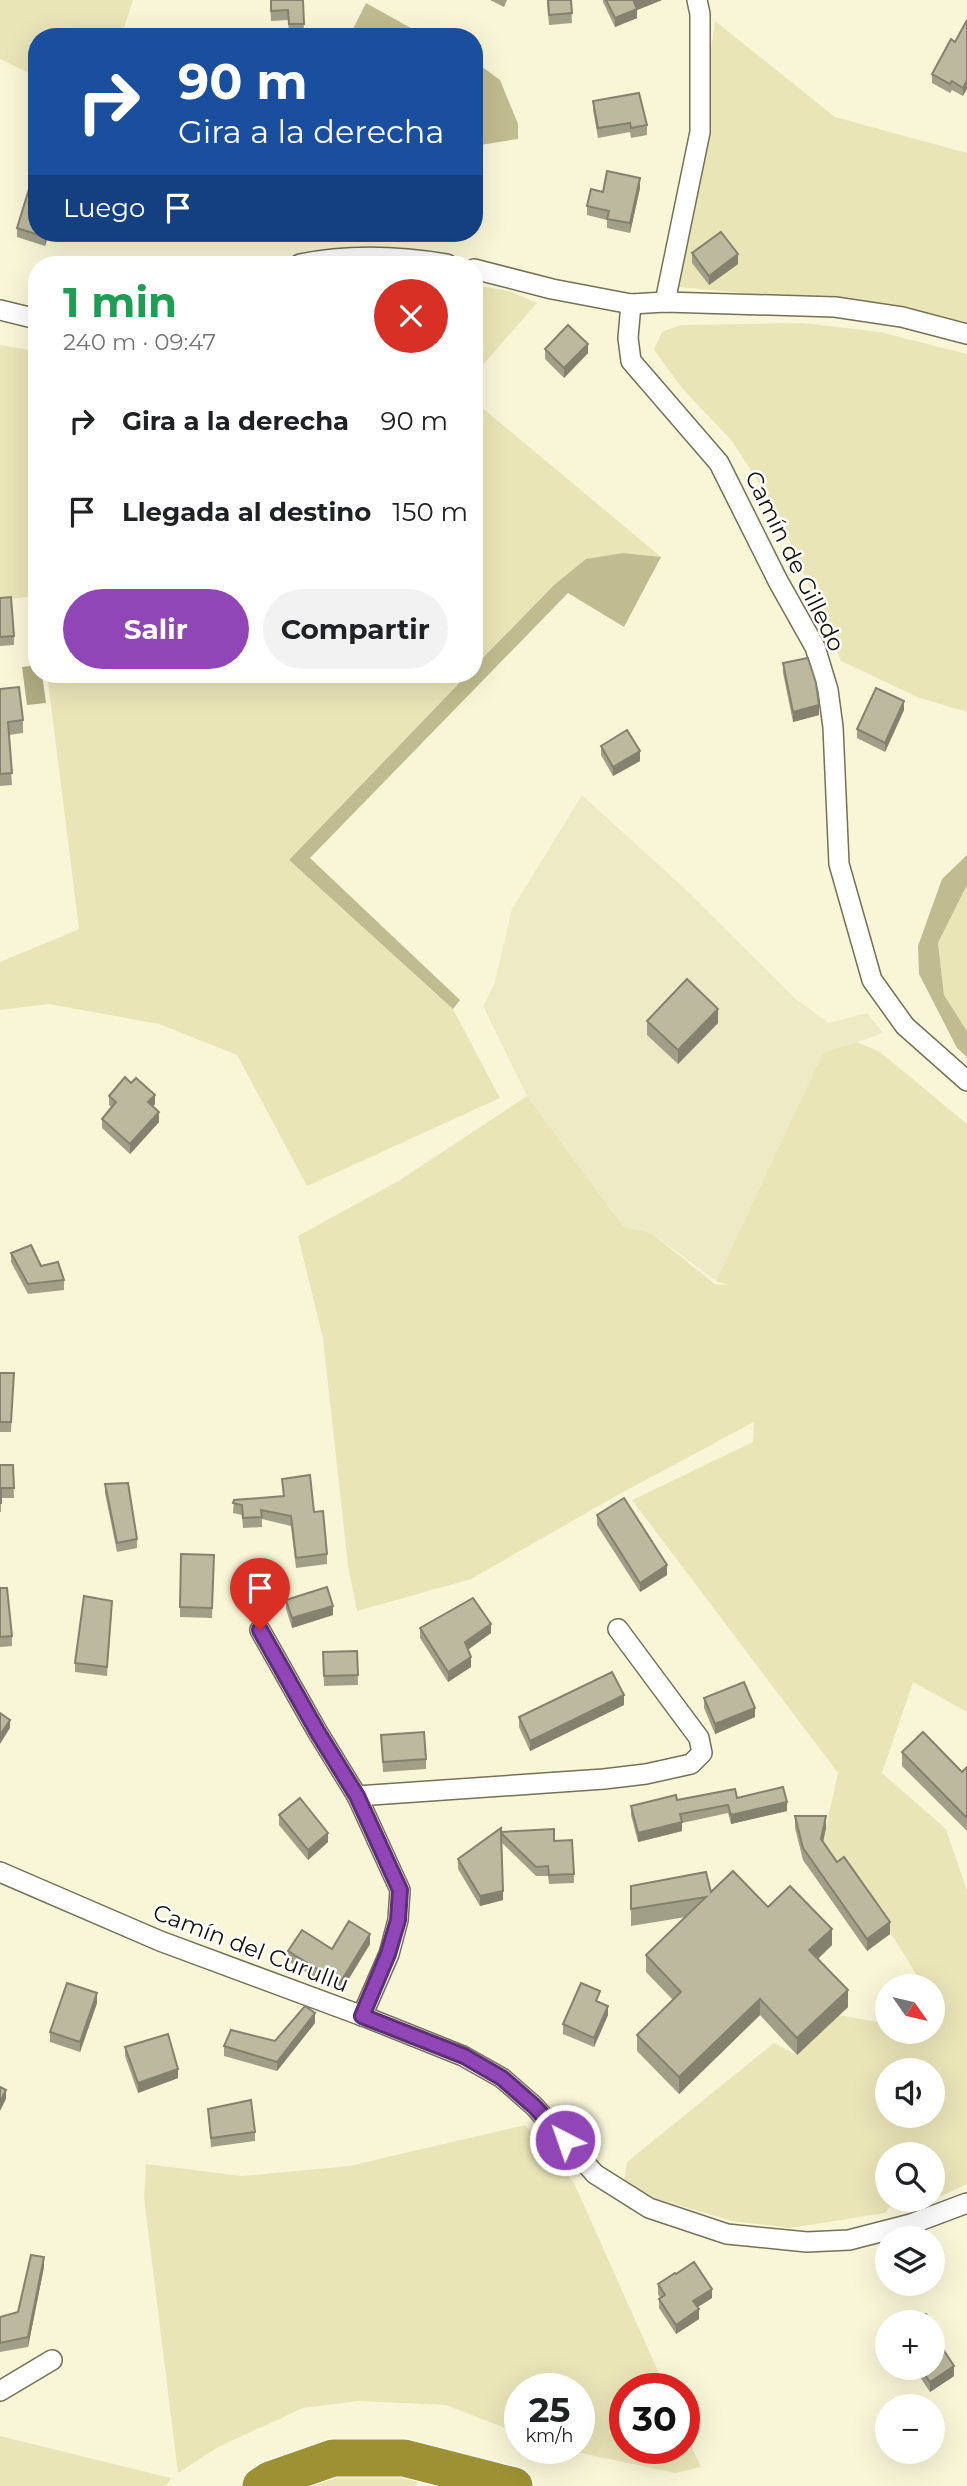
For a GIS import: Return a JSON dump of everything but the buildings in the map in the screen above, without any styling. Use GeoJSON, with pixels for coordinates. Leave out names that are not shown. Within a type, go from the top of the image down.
{"type":"FeatureCollection","features":[{"type":"Feature","properties":{"kind":"highway"},"geometry":{"type":"LineString","coordinates":[[261,2486],[270,2480],[333,2458],[404,2458],[514,2486]]}},
{"type":"Feature","properties":{"kind":"street"},"geometry":{"type":"LineString","coordinates":[[665,302],[700,132],[700,13],[697,0]]}},
{"type":"Feature","properties":{"kind":"street"},"geometry":{"type":"LineString","coordinates":[[483,271],[552,289],[631,304],[665,302],[835,307],[902,317],[967,334]]}},
{"type":"Feature","properties":{"kind":"street","name":"Camín de Gilledo"},"geometry":{"type":"LineString","coordinates":[[631,304],[628,338],[631,360],[719,463],[815,648],[828,690],[833,727],[839,864],[872,980],[905,1026],[967,1081]]}},
{"type":"Feature","properties":{"kind":"street"},"geometry":{"type":"LineString","coordinates":[[0,310],[28,317]]}},
{"type":"Feature","properties":{"kind":"street"},"geometry":{"type":"LineString","coordinates":[[357,1796],[604,1779],[646,1774],[691,1764],[702,1753],[699,1738],[618,1629]]}},
{"type":"Feature","properties":{"kind":"street"},"geometry":{"type":"LineString","coordinates":[[260,1630],[357,1796],[400,1890],[398,1920],[388,1954],[362,2016]]}},
{"type":"Feature","properties":{"kind":"street","name":"Camín del Curullu"},"geometry":{"type":"LineString","coordinates":[[0,1872],[160,1941],[464,2056],[502,2078],[534,2106],[595,2174],[649,2208],[727,2234],[807,2242],[849,2240],[911,2224],[967,2203]]}},
{"type":"Feature","properties":{"kind":"street"},"geometry":{"type":"LineString","coordinates":[[0,2391],[52,2360]]}},
{"type":"Feature","properties":{"kind":"shaded area"},"geometry":{"type":"Polygon","coordinates":[[[0,0],[133,0],[124,28],[28,28],[28,73],[0,59],[0,0]]]}},
{"type":"Feature","properties":{"kind":"shaded area"},"geometry":{"type":"Polygon","coordinates":[[[366,3],[411,28],[354,28],[366,3]]]}},
{"type":"Feature","properties":{"kind":"shaded area"},"geometry":{"type":"Polygon","coordinates":[[[715,21],[835,117],[967,153],[967,325],[870,305],[678,287],[715,21]]]}},
{"type":"Feature","properties":{"kind":"shaded area"},"geometry":{"type":"Polygon","coordinates":[[[483,68],[500,80],[518,124],[518,139],[483,145],[483,68]]]}},
{"type":"Feature","properties":{"kind":"shaded area"},"geometry":{"type":"Polygon","coordinates":[[[483,287],[509,291],[537,303],[483,365],[483,287]]]}},
{"type":"Feature","properties":{"kind":"shaded area"},"geometry":{"type":"Polygon","coordinates":[[[803,323],[880,332],[967,354],[967,712],[917,697],[841,661],[777,511],[732,441],[682,388],[654,350],[662,332],[681,325],[803,323]]]}},
{"type":"Feature","properties":{"kind":"shaded area"},"geometry":{"type":"Polygon","coordinates":[[[0,345],[28,350],[28,597],[0,600],[0,345]]]}},
{"type":"Feature","properties":{"kind":"shaded area"},"geometry":{"type":"Polygon","coordinates":[[[483,409],[661,557],[623,553],[586,560],[554,585],[483,658],[483,409]]]}},
{"type":"Feature","properties":{"kind":"shaded area"},"geometry":{"type":"Polygon","coordinates":[[[623,553],[661,557],[624,627],[568,593],[483,680],[483,658],[554,585],[586,559],[623,553]]]}},
{"type":"Feature","properties":{"kind":"shaded area"},"geometry":{"type":"Polygon","coordinates":[[[28,666],[28,683],[43,683],[46,703],[27,705],[22,667],[28,666]]]}},
{"type":"Feature","properties":{"kind":"shaded area"},"geometry":{"type":"Polygon","coordinates":[[[48,683],[459,683],[289,860],[453,1009],[500,1098],[307,1186],[237,1055],[159,1024],[49,1004],[0,1010],[0,962],[79,929],[48,683]]]}},
{"type":"Feature","properties":{"kind":"shaded area"},"geometry":{"type":"Polygon","coordinates":[[[459,683],[480,683],[310,858],[460,1000],[453,1009],[289,860],[459,683]]]}},
{"type":"Feature","properties":{"kind":"shaded area"},"geometry":{"type":"Polygon","coordinates":[[[582,795],[685,889],[797,1000],[829,1023],[867,1013],[883,1033],[823,1054],[716,1281],[651,1233],[624,1227],[527,1096],[483,1006],[494,985],[512,909],[582,795]]]}},
{"type":"Feature","properties":{"kind":"shaded area"},"geometry":{"type":"Polygon","coordinates":[[[967,855],[967,885],[938,943],[944,995],[967,1031],[967,1057],[957,1048],[919,974],[918,946],[942,879],[967,855]]]}},
{"type":"Feature","properties":{"kind":"shaded area"},"geometry":{"type":"Polygon","coordinates":[[[967,885],[967,1031],[944,995],[938,943],[967,885]]]}},
{"type":"Feature","properties":{"kind":"shaded area"},"geometry":{"type":"Polygon","coordinates":[[[857,1042],[880,1052],[967,1124],[967,1712],[913,1682],[882,1773],[946,1829],[967,1891],[967,2184],[945,2194],[945,2142],[875,2142],[875,2212],[885,2213],[790,2228],[732,2221],[641,2194],[624,2181],[627,2162],[774,2043],[797,2055],[839,2015],[875,2021],[875,2044],[945,2044],[945,1974],[916,1974],[865,1897],[837,1864],[821,1850],[838,1773],[632,1500],[753,1442],[754,1422],[616,1496],[471,1579],[357,1611],[348,1566],[323,1339],[298,1236],[400,1180],[527,1096],[624,1227],[651,1233],[715,1284],[728,1285],[716,1281],[823,1053],[857,1042]]]}},
{"type":"Feature","properties":{"kind":"shaded area"},"geometry":{"type":"Polygon","coordinates":[[[525,2125],[574,2183],[659,2373],[609,2373],[609,2459],[595,2456],[595,2373],[504,2373],[504,2428],[446,2405],[358,2401],[303,2408],[220,2446],[178,2473],[144,2198],[146,2164],[242,2176],[349,2166],[525,2125]]]}},
{"type":"Feature","properties":{"kind":"shaded area"},"geometry":{"type":"Polygon","coordinates":[[[0,2436],[171,2478],[166,2486],[0,2486],[0,2436]]]}},
{"type":"Feature","properties":{"kind":"shaded area"},"geometry":{"type":"Polygon","coordinates":[[[633,2464],[700,2464],[701,2467],[675,2473],[633,2464]]]}},
{"type":"Feature","properties":{"kind":"shaded area"},"geometry":{"type":"Polygon","coordinates":[[[372,2469],[407,2475],[418,2483],[414,2486],[289,2486],[314,2477],[372,2469]]]}},
{"type":"Feature","properties":{"kind":"route"},"geometry":{"type":"LineString","coordinates":[[260,1630],[357,1796],[400,1890],[398,1920],[388,1954],[362,2016],[464,2056],[502,2078],[534,2106],[565,2140]]}}]}
